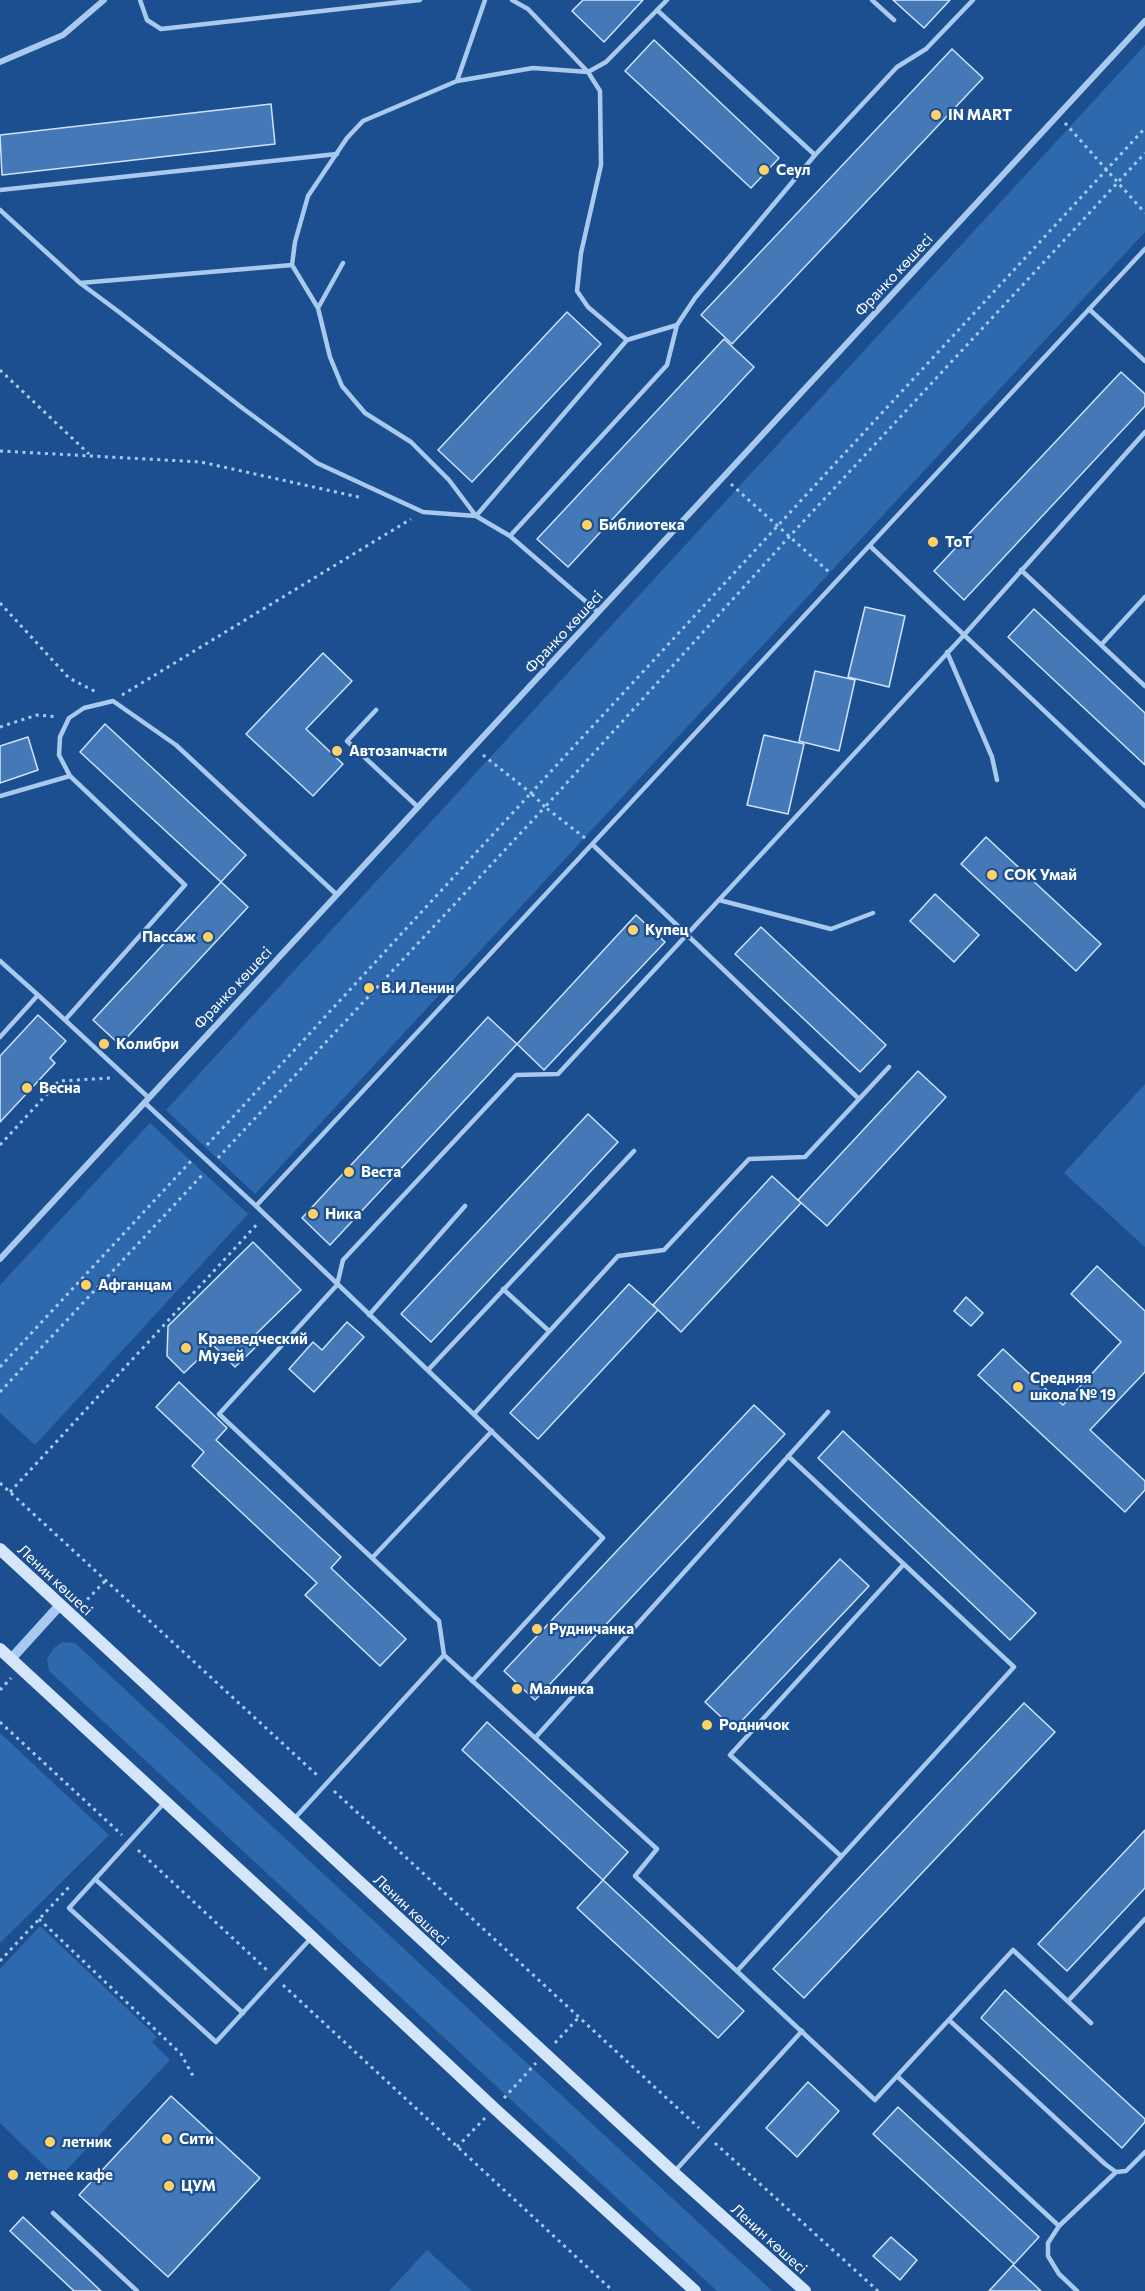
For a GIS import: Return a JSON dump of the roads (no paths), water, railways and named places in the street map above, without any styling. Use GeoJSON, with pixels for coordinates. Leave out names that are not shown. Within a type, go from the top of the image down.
{"type":"FeatureCollection","features":[{"type":"Feature","properties":{"kind":"main road","name":"Ленин көшесі"},"geometry":{"type":"LineString","coordinates":[[0,1549],[292,1821],[805,2291]]}},
{"type":"Feature","properties":{"kind":"main road"},"geometry":{"type":"LineString","coordinates":[[0,1649],[494,2108],[695,2291]]}},
{"type":"Feature","properties":{"kind":"street"},"geometry":{"type":"LineString","coordinates":[[0,62],[63,35],[104,0]]}},
{"type":"Feature","properties":{"kind":"street","name":"Франко көшесі"},"geometry":{"type":"LineString","coordinates":[[0,1259],[1145,21]]}},
{"type":"Feature","properties":{"kind":"street"},"geometry":{"type":"LineString","coordinates":[[10,1659],[60,1605]]}},
{"type":"Feature","properties":{"kind":"lane"},"geometry":{"type":"LineString","coordinates":[[140,0],[147,20],[160,29],[420,0]]}},
{"type":"Feature","properties":{"kind":"lane"},"geometry":{"type":"LineString","coordinates":[[457,81],[484,0]]}},
{"type":"Feature","properties":{"kind":"lane"},"geometry":{"type":"LineString","coordinates":[[512,0],[528,9],[588,72],[600,91],[601,165],[581,253],[577,291],[588,307],[627,340]]}},
{"type":"Feature","properties":{"kind":"lane"},"geometry":{"type":"LineString","coordinates":[[598,612],[510,536],[476,516],[449,480],[411,442],[365,413],[342,386],[330,357],[318,308],[292,265],[295,242],[308,196],[347,138],[363,120],[457,81],[533,68],[588,72],[606,62],[667,0]]}},
{"type":"Feature","properties":{"kind":"lane"},"geometry":{"type":"LineString","coordinates":[[872,0],[894,20]]}},
{"type":"Feature","properties":{"kind":"lane"},"geometry":{"type":"LineString","coordinates":[[510,536],[667,365],[677,325],[695,298],[815,155],[897,67],[926,49],[973,0]]}},
{"type":"Feature","properties":{"kind":"lane"},"geometry":{"type":"LineString","coordinates":[[657,10],[815,155]]}},
{"type":"Feature","properties":{"kind":"lane"},"geometry":{"type":"LineString","coordinates":[[0,190],[337,154]]}},
{"type":"Feature","properties":{"kind":"lane"},"geometry":{"type":"LineString","coordinates":[[0,210],[80,283],[317,463],[423,512],[476,516]]}},
{"type":"Feature","properties":{"kind":"lane"},"geometry":{"type":"LineString","coordinates":[[256,1206],[1145,249]]}},
{"type":"Feature","properties":{"kind":"lane"},"geometry":{"type":"LineString","coordinates":[[318,308],[343,263]]}},
{"type":"Feature","properties":{"kind":"lane"},"geometry":{"type":"LineString","coordinates":[[80,283],[292,265]]}},
{"type":"Feature","properties":{"kind":"lane"},"geometry":{"type":"LineString","coordinates":[[1089,309],[1145,361]]}},
{"type":"Feature","properties":{"kind":"lane"},"geometry":{"type":"LineString","coordinates":[[476,516],[627,340],[677,325]]}},
{"type":"Feature","properties":{"kind":"lane"},"geometry":{"type":"LineString","coordinates":[[1091,2023],[1013,1950],[875,2100],[635,1876],[657,1849],[444,1655],[439,1621],[219,1414],[337,1285],[343,1260],[516,1075],[558,1074],[964,635],[1145,432]]}},
{"type":"Feature","properties":{"kind":"lane"},"geometry":{"type":"LineString","coordinates":[[870,546],[1145,806]]}},
{"type":"Feature","properties":{"kind":"lane"},"geometry":{"type":"LineString","coordinates":[[1021,570],[1145,686]]}},
{"type":"Feature","properties":{"kind":"lane"},"geometry":{"type":"LineString","coordinates":[[1101,645],[1145,597]]}},
{"type":"Feature","properties":{"kind":"lane"},"geometry":{"type":"LineString","coordinates":[[947,652],[992,757],[997,780]]}},
{"type":"Feature","properties":{"kind":"lane"},"geometry":{"type":"LineString","coordinates":[[65,1020],[185,885],[70,776],[59,755],[60,736],[69,718],[84,708],[113,701],[176,745],[336,894]]}},
{"type":"Feature","properties":{"kind":"lane"},"geometry":{"type":"LineString","coordinates":[[376,710],[347,741],[418,807]]}},
{"type":"Feature","properties":{"kind":"lane"},"geometry":{"type":"LineString","coordinates":[[0,796],[70,776]]}},
{"type":"Feature","properties":{"kind":"lane"},"geometry":{"type":"LineString","coordinates":[[593,845],[859,1099]]}},
{"type":"Feature","properties":{"kind":"lane"},"geometry":{"type":"LineString","coordinates":[[719,900],[831,929],[873,913]]}},
{"type":"Feature","properties":{"kind":"lane"},"geometry":{"type":"LineString","coordinates":[[0,961],[125,1077],[211,1165],[603,1538],[472,1681]]}},
{"type":"Feature","properties":{"kind":"lane"},"geometry":{"type":"LineString","coordinates":[[0,1037],[38,995]]}},
{"type":"Feature","properties":{"kind":"lane"},"geometry":{"type":"LineString","coordinates":[[474,1414],[618,1256],[664,1250],[748,1159],[805,1157],[889,1067]]}},
{"type":"Feature","properties":{"kind":"lane"},"geometry":{"type":"LineString","coordinates":[[428,1370],[634,1151]]}},
{"type":"Feature","properties":{"kind":"lane"},"geometry":{"type":"LineString","coordinates":[[369,1315],[465,1206]]}},
{"type":"Feature","properties":{"kind":"lane"},"geometry":{"type":"LineString","coordinates":[[503,1289],[549,1331]]}},
{"type":"Feature","properties":{"kind":"lane"},"geometry":{"type":"LineString","coordinates":[[535,1738],[828,1412]]}},
{"type":"Feature","properties":{"kind":"lane"},"geometry":{"type":"LineString","coordinates":[[372,1558],[492,1431]]}},
{"type":"Feature","properties":{"kind":"lane"},"geometry":{"type":"LineString","coordinates":[[737,1971],[1014,1667],[789,1456]]}},
{"type":"Feature","properties":{"kind":"lane"},"geometry":{"type":"LineString","coordinates":[[841,1856],[730,1755],[904,1564]]}},
{"type":"Feature","properties":{"kind":"lane"},"geometry":{"type":"LineString","coordinates":[[292,1821],[444,1655]]}},
{"type":"Feature","properties":{"kind":"lane"},"geometry":{"type":"LineString","coordinates":[[165,1802],[69,1908],[216,2042],[312,1937]]}},
{"type":"Feature","properties":{"kind":"lane"},"geometry":{"type":"LineString","coordinates":[[95,1879],[243,2013]]}},
{"type":"Feature","properties":{"kind":"lane"},"geometry":{"type":"LineString","coordinates":[[1068,2001],[1145,1919]]}},
{"type":"Feature","properties":{"kind":"lane"},"geometry":{"type":"LineString","coordinates":[[949,2020],[1116,2172]]}},
{"type":"Feature","properties":{"kind":"lane"},"geometry":{"type":"LineString","coordinates":[[674,2173],[802,2031]]}},
{"type":"Feature","properties":{"kind":"lane"},"geometry":{"type":"LineString","coordinates":[[897,2076],[1059,2226]]}},
{"type":"Feature","properties":{"kind":"lane"},"geometry":{"type":"LineString","coordinates":[[1077,2291],[1059,2274],[1048,2256],[1048,2243],[1059,2226],[1116,2172],[1126,2171],[1145,2152]]}},
{"type":"Feature","properties":{"kind":"lane"},"geometry":{"type":"LineString","coordinates":[[52,2213],[137,2291]]}},
{"type":"Feature","properties":{"kind":"place","name":"IN MART"},"geometry":{"type":"Point","coordinates":[936,115]}},
{"type":"Feature","properties":{"kind":"place","name":"Сеул"},"geometry":{"type":"Point","coordinates":[764,170]}},
{"type":"Feature","properties":{"kind":"place","name":"Библиотека"},"geometry":{"type":"Point","coordinates":[587,525]}},
{"type":"Feature","properties":{"kind":"place","name":"ТоТ"},"geometry":{"type":"Point","coordinates":[933,542]}},
{"type":"Feature","properties":{"kind":"place","name":"Автозапчасти"},"geometry":{"type":"Point","coordinates":[337,751]}},
{"type":"Feature","properties":{"kind":"place","name":"СОК Умай"},"geometry":{"type":"Point","coordinates":[992,875]}},
{"type":"Feature","properties":{"kind":"place","name":"Купец"},"geometry":{"type":"Point","coordinates":[633,930]}},
{"type":"Feature","properties":{"kind":"place","name":"Пассаж"},"geometry":{"type":"Point","coordinates":[208,937]}},
{"type":"Feature","properties":{"kind":"place","name":"В.И Ленин"},"geometry":{"type":"Point","coordinates":[369,988]}},
{"type":"Feature","properties":{"kind":"place","name":"Колибри"},"geometry":{"type":"Point","coordinates":[104,1044]}},
{"type":"Feature","properties":{"kind":"place","name":"Весна"},"geometry":{"type":"Point","coordinates":[27,1088]}},
{"type":"Feature","properties":{"kind":"place","name":"Веста"},"geometry":{"type":"Point","coordinates":[349,1172]}},
{"type":"Feature","properties":{"kind":"place","name":"Ника"},"geometry":{"type":"Point","coordinates":[313,1214]}},
{"type":"Feature","properties":{"kind":"place","name":"Афганцам"},"geometry":{"type":"Point","coordinates":[86,1285]}},
{"type":"Feature","properties":{"kind":"place","name":"Краеведческий Музей"},"geometry":{"type":"Point","coordinates":[186,1348]}},
{"type":"Feature","properties":{"kind":"place","name":"Средняя школа № 19"},"geometry":{"type":"Point","coordinates":[1018,1387]}},
{"type":"Feature","properties":{"kind":"place","name":"Рудничанка"},"geometry":{"type":"Point","coordinates":[537,1629]}},
{"type":"Feature","properties":{"kind":"place","name":"Малинка"},"geometry":{"type":"Point","coordinates":[517,1689]}},
{"type":"Feature","properties":{"kind":"place","name":"Родничок"},"geometry":{"type":"Point","coordinates":[707,1725]}},
{"type":"Feature","properties":{"kind":"place","name":"Сити"},"geometry":{"type":"Point","coordinates":[167,2139]}},
{"type":"Feature","properties":{"kind":"place","name":"летник"},"geometry":{"type":"Point","coordinates":[50,2142]}},
{"type":"Feature","properties":{"kind":"place","name":"летнее кафе"},"geometry":{"type":"Point","coordinates":[13,2175]}},
{"type":"Feature","properties":{"kind":"place","name":"ЦУМ"},"geometry":{"type":"Point","coordinates":[169,2186]}}]}
